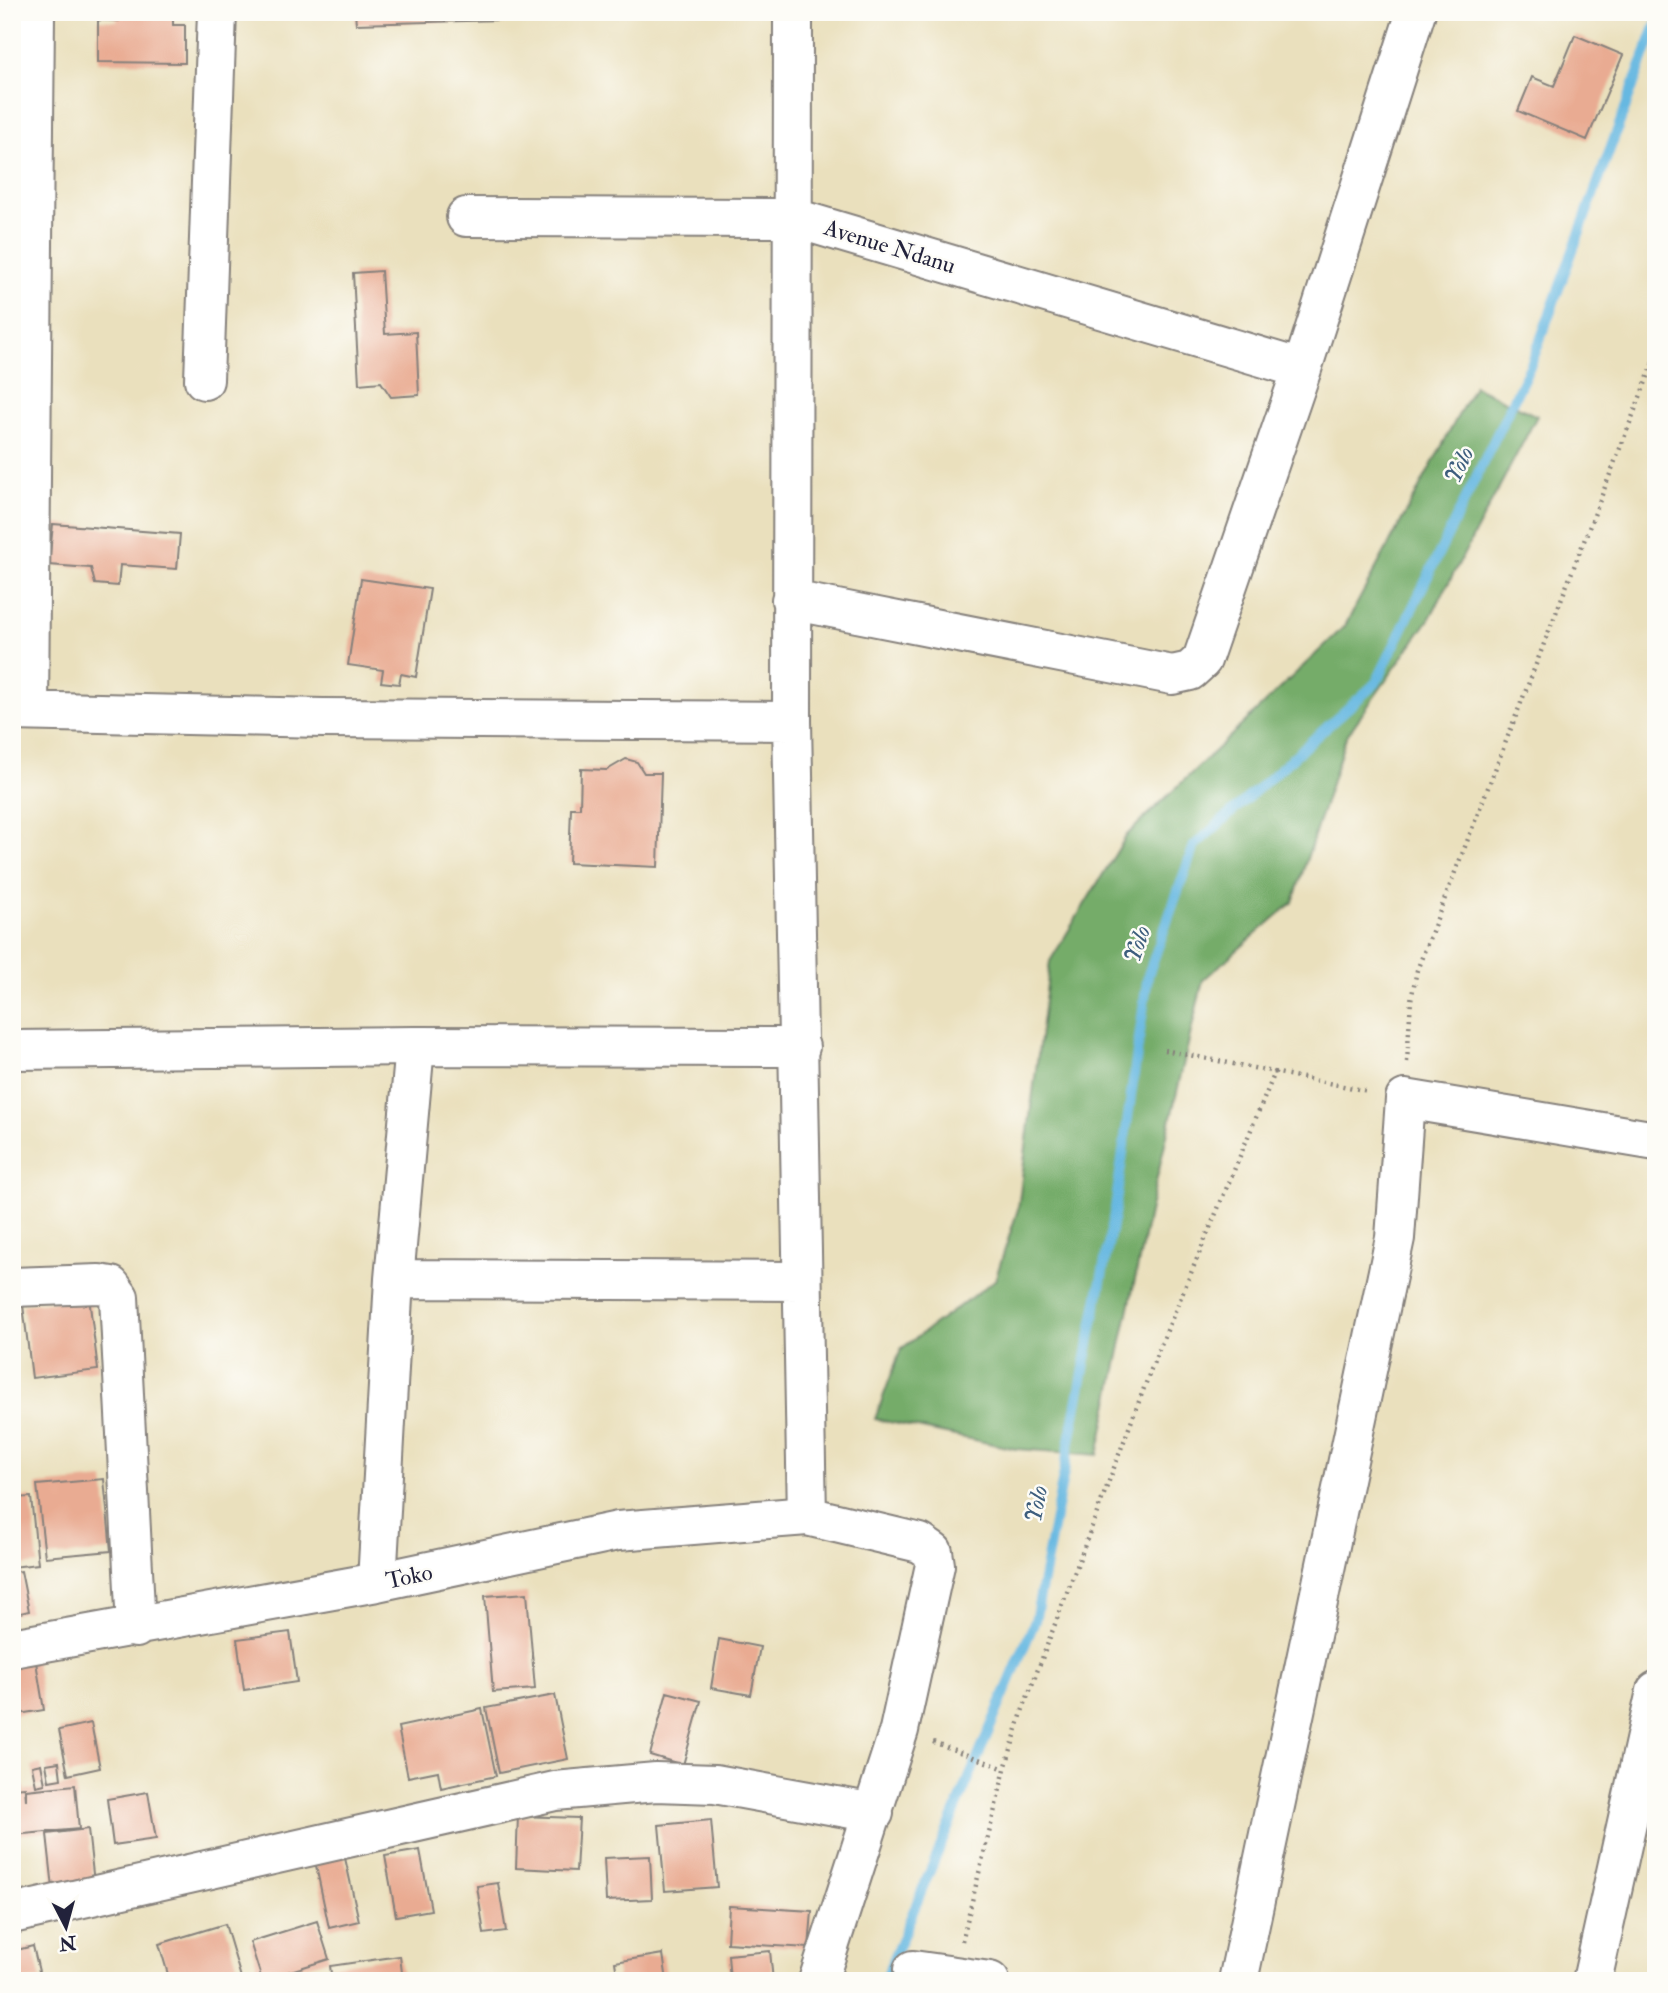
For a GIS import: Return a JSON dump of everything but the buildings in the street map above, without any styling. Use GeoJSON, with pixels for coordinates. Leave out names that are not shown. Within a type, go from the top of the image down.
{"type":"FeatureCollection","features":[{"type":"Feature","properties":{"kind":"street"},"geometry":{"type":"LineString","coordinates":[[35,12],[21,711],[323,718],[792,720]]}},
{"type":"Feature","properties":{"kind":"street"},"geometry":{"type":"LineString","coordinates":[[204,380],[217,12]]}},
{"type":"Feature","properties":{"kind":"street"},"geometry":{"type":"LineString","coordinates":[[793,12],[792,720],[807,1516]]}},
{"type":"Feature","properties":{"kind":"street"},"geometry":{"type":"LineString","coordinates":[[791,600],[1172,675],[1190,671],[1202,660],[1302,369],[1416,12]]}},
{"type":"Feature","properties":{"kind":"street","name":"Avenue Ndanu"},"geometry":{"type":"LineString","coordinates":[[466,217],[794,218],[1302,369]]}},
{"type":"Feature","properties":{"kind":"street"},"geometry":{"type":"LineString","coordinates":[[12,1050],[415,1046],[800,1047]]}},
{"type":"Feature","properties":{"kind":"street"},"geometry":{"type":"LineString","coordinates":[[377,1582],[394,1279],[415,1046]]}},
{"type":"Feature","properties":{"kind":"street"},"geometry":{"type":"LineString","coordinates":[[1238,1981],[1395,1238],[1405,1099],[1656,1141]]}},
{"type":"Feature","properties":{"kind":"street"},"geometry":{"type":"LineString","coordinates":[[394,1279],[802,1281]]}},
{"type":"Feature","properties":{"kind":"street"},"geometry":{"type":"LineString","coordinates":[[12,1287],[99,1284],[111,1286],[119,1297],[136,1628]]}},
{"type":"Feature","properties":{"kind":"street","name":"Toko"},"geometry":{"type":"LineString","coordinates":[[12,1648],[136,1628],[377,1582],[618,1531],[807,1516],[920,1543],[933,1552],[935,1565],[900,1730],[874,1813]]}},
{"type":"Feature","properties":{"kind":"street"},"geometry":{"type":"LineString","coordinates":[[1592,1981],[1656,1691]]}},
{"type":"Feature","properties":{"kind":"street"},"geometry":{"type":"LineString","coordinates":[[12,1914],[555,1791],[656,1782],[715,1784],[874,1813],[818,1981]]}},
{"type":"Feature","properties":{"kind":"street"},"geometry":{"type":"LineString","coordinates":[[913,1970],[972,1978]]}},
{"type":"Feature","properties":{"kind":"path"},"geometry":{"type":"LineString","coordinates":[[1164,1050],[1276,1070],[1405,1099],[1411,1000],[1417,970],[1656,356]]}},
{"type":"Feature","properties":{"kind":"path"},"geometry":{"type":"LineString","coordinates":[[972,1978],[1005,1769],[1023,1709],[1154,1359],[1276,1070]]}},
{"type":"Feature","properties":{"kind":"path"},"geometry":{"type":"LineString","coordinates":[[954,1749],[1005,1769]]}},
{"type":"Feature","properties":{"kind":"green space"},"geometry":{"type":"Polygon","coordinates":[[[1474,386],[1537,416],[1430,618],[1346,737],[1293,902],[1203,980],[1150,1208],[1098,1455],[1016,1449],[875,1419],[901,1349],[995,1280],[1018,1209],[1050,961],[1127,835],[1345,626],[1474,386]]]}},
{"type":"Feature","properties":{"kind":"waterway","name":"Yolo"},"geometry":{"type":"LineString","coordinates":[[884,1981],[1035,1621],[1115,1209],[1148,975],[1194,846],[1376,683],[1532,362],[1656,24]]}}]}
